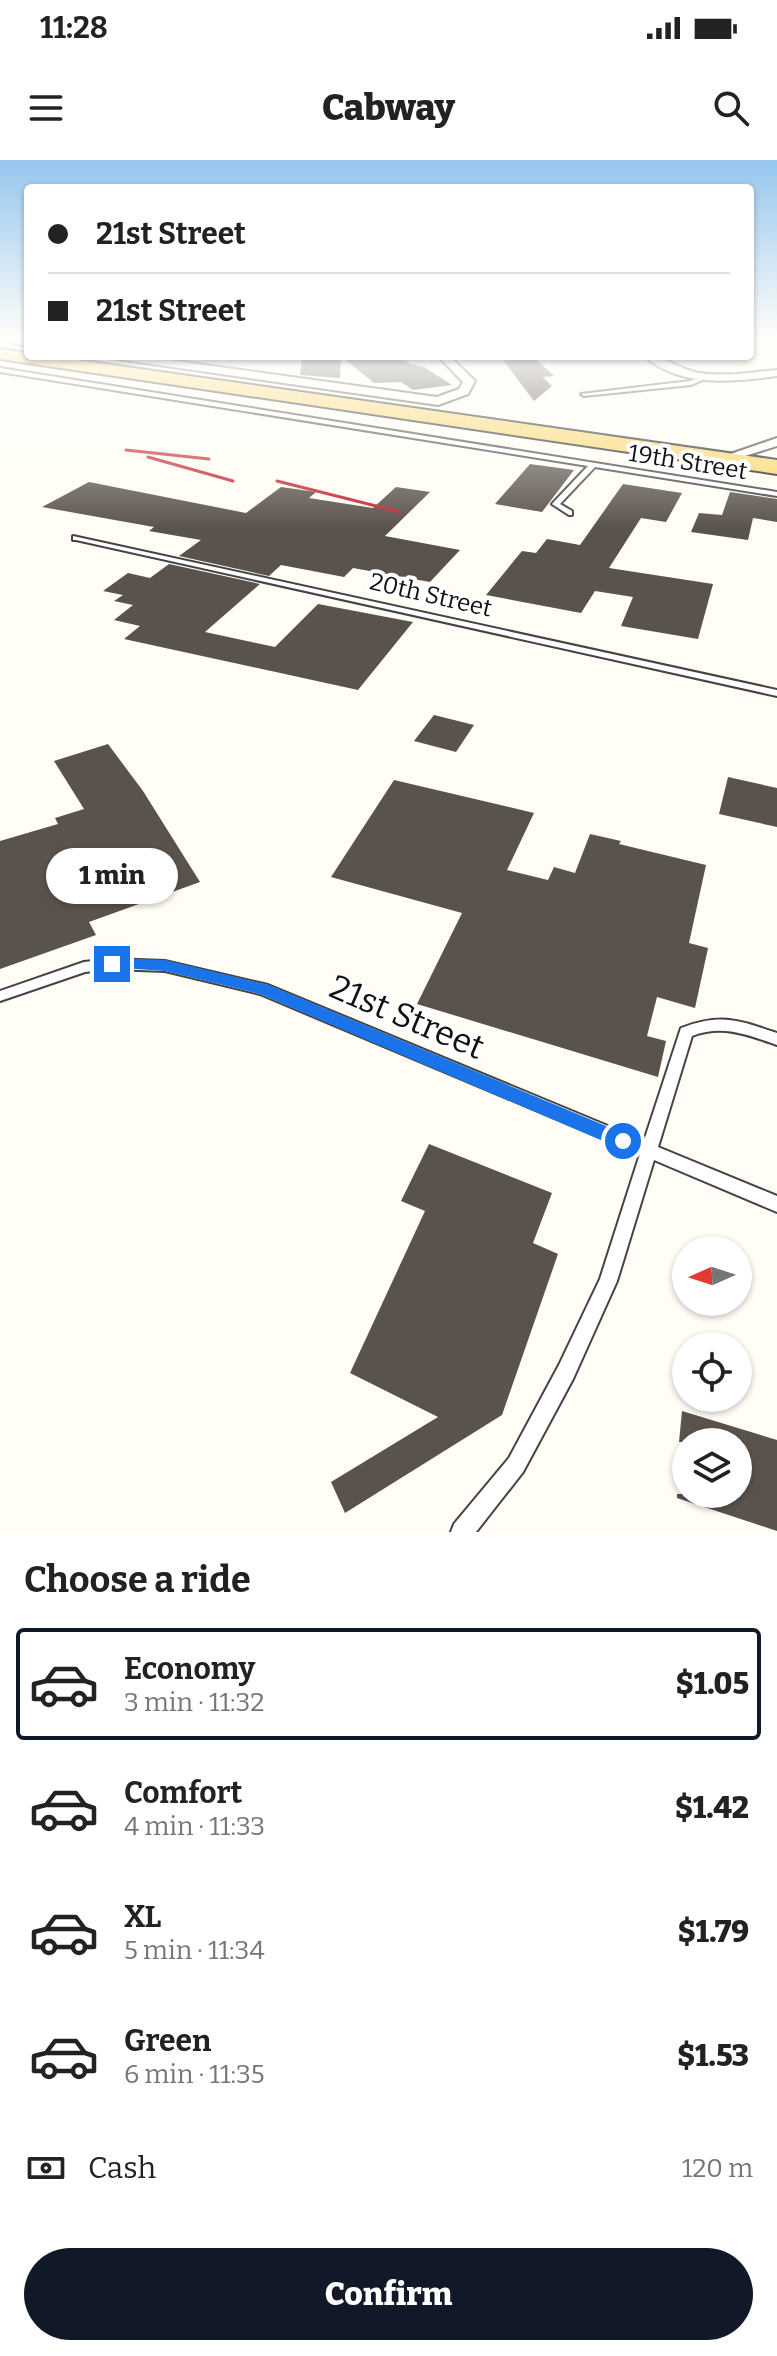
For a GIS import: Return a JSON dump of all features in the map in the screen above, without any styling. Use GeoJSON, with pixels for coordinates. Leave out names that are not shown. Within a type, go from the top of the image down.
{"type":"FeatureCollection","features":[{"type":"Feature","properties":{"kind":"main road"},"geometry":{"type":"LineString","coordinates":[[364,401],[777,467]]}},
{"type":"Feature","properties":{"kind":"main road"},"geometry":{"type":"LineString","coordinates":[[775,442],[765,453],[777,467]]}},
{"type":"Feature","properties":{"kind":"street"},"geometry":{"type":"LineString","coordinates":[[364,401],[429,413],[445,401]]}},
{"type":"Feature","properties":{"kind":"street"},"geometry":{"type":"LineString","coordinates":[[723,459],[775,442]]}},
{"type":"Feature","properties":{"kind":"lane","name":"19th Street"},"geometry":{"type":"LineString","coordinates":[[193,401],[777,494]]}},
{"type":"Feature","properties":{"kind":"lane"},"geometry":{"type":"LineString","coordinates":[[405,435],[415,428]]}},
{"type":"Feature","properties":{"kind":"lane"},"geometry":{"type":"LineString","coordinates":[[569,513],[556,504],[593,465]]}},
{"type":"Feature","properties":{"kind":"lane","name":"20th Street"},"geometry":{"type":"LineString","coordinates":[[76,538],[777,693]]}},
{"type":"Feature","properties":{"kind":"lane","name":"21st Street"},"geometry":{"type":"LineString","coordinates":[[0,996],[84,967],[112,964],[165,966],[213,976],[276,994],[777,1204]]}},
{"type":"Feature","properties":{"kind":"lane"},"geometry":{"type":"LineString","coordinates":[[462,1532],[516,1465],[566,1372],[608,1281],[651,1153],[686,1032],[707,1023],[729,1022],[777,1039]]}},
{"type":"Feature","properties":{"kind":"building"},"geometry":{"type":"Polygon","coordinates":[[[530,464],[574,470],[542,512],[495,504],[530,464]]]}},
{"type":"Feature","properties":{"kind":"building"},"geometry":{"type":"Polygon","coordinates":[[[89,482],[246,513],[281,487],[316,492],[309,498],[373,508],[396,487],[430,492],[385,536],[460,550],[430,582],[353,568],[344,577],[281,565],[269,576],[179,556],[201,540],[149,531],[154,527],[42,507],[89,482]]]}},
{"type":"Feature","properties":{"kind":"building"},"geometry":{"type":"Polygon","coordinates":[[[623,484],[682,493],[666,522],[641,518],[609,568],[713,584],[698,639],[621,626],[633,597],[595,591],[581,613],[486,595],[522,551],[536,553],[547,539],[580,545],[623,484]]]}},
{"type":"Feature","properties":{"kind":"building"},"geometry":{"type":"Polygon","coordinates":[[[730,492],[777,499],[777,522],[753,518],[748,540],[691,532],[699,513],[722,515],[730,492]]]}},
{"type":"Feature","properties":{"kind":"building"},"geometry":{"type":"Polygon","coordinates":[[[169,564],[260,584],[205,632],[275,647],[318,604],[413,622],[358,690],[124,639],[140,626],[114,620],[133,605],[114,601],[123,595],[103,591],[128,573],[150,578],[169,564]]]}},
{"type":"Feature","properties":{"kind":"building"},"geometry":{"type":"Polygon","coordinates":[[[434,715],[474,725],[456,752],[414,741],[434,715]]]}},
{"type":"Feature","properties":{"kind":"building"},"geometry":{"type":"Polygon","coordinates":[[[108,744],[143,791],[200,882],[89,922],[96,935],[0,969],[0,841],[58,824],[55,818],[84,809],[54,761],[108,744]]]}},
{"type":"Feature","properties":{"kind":"building"},"geometry":{"type":"Polygon","coordinates":[[[728,777],[777,788],[777,827],[719,814],[728,777]]]}},
{"type":"Feature","properties":{"kind":"building"},"geometry":{"type":"Polygon","coordinates":[[[394,780],[534,813],[507,870],[548,880],[554,867],[575,873],[590,834],[706,865],[689,943],[708,948],[695,1008],[657,997],[647,1036],[666,1041],[658,1077],[417,1004],[462,913],[331,877],[394,780]]]}},
{"type":"Feature","properties":{"kind":"building"},"geometry":{"type":"Polygon","coordinates":[[[429,1144],[552,1193],[533,1243],[558,1254],[502,1415],[345,1513],[331,1482],[438,1417],[350,1373],[425,1211],[401,1201],[429,1144]]]}},
{"type":"Feature","properties":{"kind":"building"},"geometry":{"type":"Polygon","coordinates":[[[682,1412],[685,1412],[738,1428],[680,1428],[682,1412]]]}},
{"type":"Feature","properties":{"kind":"building"},"geometry":{"type":"Polygon","coordinates":[[[752,1432],[777,1440],[777,1531],[707,1508],[752,1508],[752,1432]]]}},
{"type":"Feature","properties":{"kind":"railway"},"geometry":{"type":"LineString","coordinates":[[126,450],[209,459]]}},
{"type":"Feature","properties":{"kind":"railway"},"geometry":{"type":"LineString","coordinates":[[148,457],[233,481]]}},
{"type":"Feature","properties":{"kind":"railway"},"geometry":{"type":"LineString","coordinates":[[277,481],[400,512]]}},
{"type":"Feature","properties":{"kind":"route"},"geometry":{"type":"LineString","coordinates":[[112,964],[165,966],[263,989],[623,1141]]}}]}
